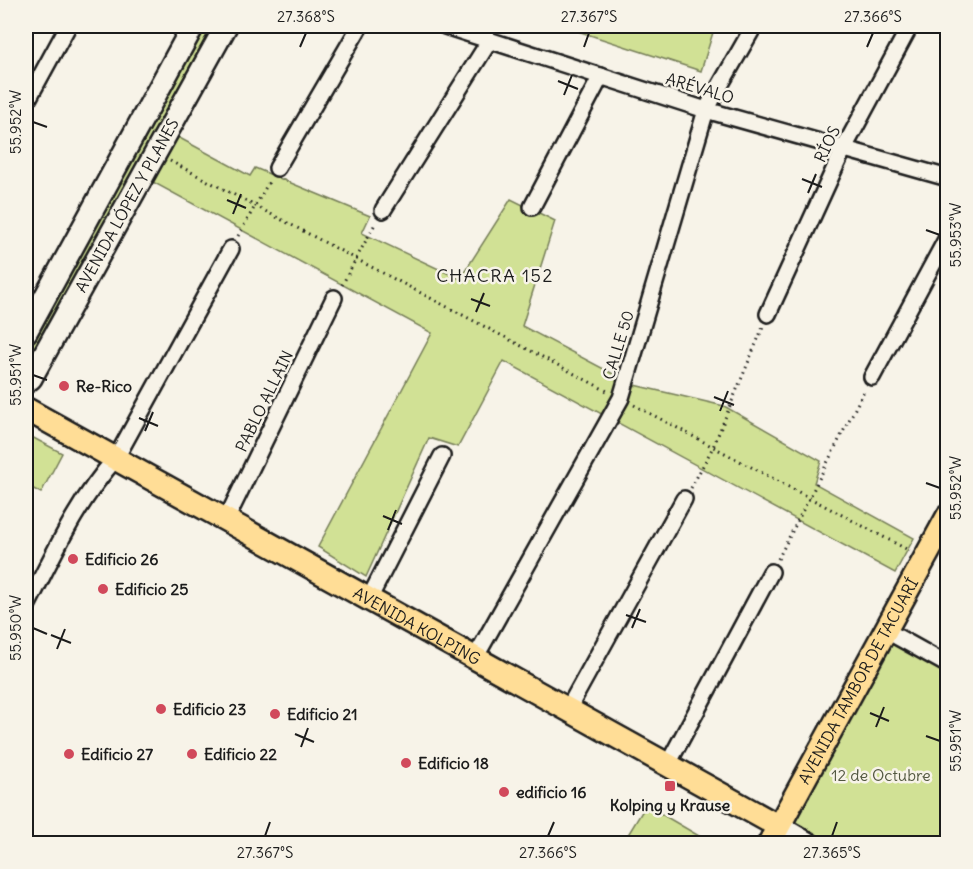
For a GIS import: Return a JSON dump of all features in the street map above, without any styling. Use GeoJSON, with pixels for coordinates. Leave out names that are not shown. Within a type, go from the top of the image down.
{"type":"FeatureCollection","features":[{"type":"Feature","properties":{"kind":"main road","name":"AVENIDA LÓPEZ Y PLANES"},"geometry":{"type":"LineString","coordinates":[[26,332],[194,26]]}},
{"type":"Feature","properties":{"kind":"main road","name":"AVENIDA LÓPEZ Y PLANES"},"geometry":{"type":"LineString","coordinates":[[26,382],[31,378],[226,26]]}},
{"type":"Feature","properties":{"kind":"main road","name":"AVENIDA KOLPING"},"geometry":{"type":"LineString","coordinates":[[26,409],[668,764],[774,835],[809,843]]}},
{"type":"Feature","properties":{"kind":"main road","name":"AVENIDA TAMBOR DE TACUARÍ"},"geometry":{"type":"LineString","coordinates":[[774,835],[948,516]]}},
{"type":"Feature","properties":{"kind":"street"},"geometry":{"type":"LineString","coordinates":[[26,103],[68,26]]}},
{"type":"Feature","properties":{"kind":"street"},"geometry":{"type":"LineString","coordinates":[[277,168],[360,26]]}},
{"type":"Feature","properties":{"kind":"street","name":"ARÉVALO"},"geometry":{"type":"LineString","coordinates":[[445,26],[706,110],[948,178]]}},
{"type":"Feature","properties":{"kind":"street","name":"CALLE 50"},"geometry":{"type":"LineString","coordinates":[[475,658],[621,398],[706,110],[754,26]]}},
{"type":"Feature","properties":{"kind":"street","name":"RÍOS"},"geometry":{"type":"LineString","coordinates":[[768,314],[843,150],[910,26]]}},
{"type":"Feature","properties":{"kind":"street"},"geometry":{"type":"LineString","coordinates":[[383,210],[490,40]]}},
{"type":"Feature","properties":{"kind":"street"},"geometry":{"type":"LineString","coordinates":[[531,207],[601,76]]}},
{"type":"Feature","properties":{"kind":"street"},"geometry":{"type":"LineString","coordinates":[[872,377],[948,236]]}},
{"type":"Feature","properties":{"kind":"street"},"geometry":{"type":"LineString","coordinates":[[26,608],[76,510],[96,481],[116,458],[231,249]]}},
{"type":"Feature","properties":{"kind":"street","name":"PABLO ALLAIN"},"geometry":{"type":"LineString","coordinates":[[226,520],[334,298]]}},
{"type":"Feature","properties":{"kind":"street"},"geometry":{"type":"LineString","coordinates":[[369,599],[442,456]]}},
{"type":"Feature","properties":{"kind":"street"},"geometry":{"type":"LineString","coordinates":[[568,709],[684,499]]}},
{"type":"Feature","properties":{"kind":"street"},"geometry":{"type":"LineString","coordinates":[[668,764],[771,572]]}},
{"type":"Feature","properties":{"kind":"street"},"geometry":{"type":"LineString","coordinates":[[885,630],[948,665]]}},
{"type":"Feature","properties":{"kind":"path"},"geometry":{"type":"LineString","coordinates":[[155,153],[924,558]]}},
{"type":"Feature","properties":{"kind":"path"},"geometry":{"type":"LineString","coordinates":[[231,249],[277,168]]}},
{"type":"Feature","properties":{"kind":"path"},"geometry":{"type":"LineString","coordinates":[[334,298],[383,210]]}},
{"type":"Feature","properties":{"kind":"path"},"geometry":{"type":"LineString","coordinates":[[684,499],[713,447],[768,314]]}},
{"type":"Feature","properties":{"kind":"path"},"geometry":{"type":"LineString","coordinates":[[771,572],[872,377]]}},
{"type":"Feature","properties":{"kind":"green space"},"geometry":{"type":"Polygon","coordinates":[[[202,26],[214,26],[26,368],[26,346],[202,26]]]}},
{"type":"Feature","properties":{"kind":"green space"},"geometry":{"type":"Polygon","coordinates":[[[565,26],[715,26],[701,71],[565,26]]]}},
{"type":"Feature","properties":{"kind":"green space"},"geometry":{"type":"Polygon","coordinates":[[[174,135],[250,176],[255,168],[370,216],[362,233],[460,279],[511,199],[555,221],[522,326],[634,385],[724,406],[821,461],[814,483],[914,538],[895,573],[504,361],[458,447],[429,438],[366,577],[318,547],[432,333],[149,180],[174,135]]]}},
{"type":"Feature","properties":{"kind":"green space"},"geometry":{"type":"Polygon","coordinates":[[[26,434],[62,453],[41,493],[26,485],[26,434]]]}},
{"type":"Feature","properties":{"kind":"green space","name":"12 de Octubre"},"geometry":{"type":"Polygon","coordinates":[[[885,630],[947,665],[947,843],[809,843],[778,826],[885,630]]]}},
{"type":"Feature","properties":{"kind":"green space"},"geometry":{"type":"Polygon","coordinates":[[[646,805],[711,843],[623,843],[646,805]]]}},
{"type":"Feature","properties":{"kind":"place","name":"Re-Rico"},"geometry":{"type":"Point","coordinates":[64,386]}},
{"type":"Feature","properties":{"kind":"place","name":"Edificio 26"},"geometry":{"type":"Point","coordinates":[73,559]}},
{"type":"Feature","properties":{"kind":"place","name":"Edificio 25"},"geometry":{"type":"Point","coordinates":[103,589]}},
{"type":"Feature","properties":{"kind":"place","name":"Edificio 23"},"geometry":{"type":"Point","coordinates":[161,709]}},
{"type":"Feature","properties":{"kind":"place","name":"Edificio 21"},"geometry":{"type":"Point","coordinates":[275,714]}},
{"type":"Feature","properties":{"kind":"place","name":"Edificio 27"},"geometry":{"type":"Point","coordinates":[69,754]}},
{"type":"Feature","properties":{"kind":"place","name":"Edificio 22"},"geometry":{"type":"Point","coordinates":[192,754]}},
{"type":"Feature","properties":{"kind":"place","name":"Edificio 18"},"geometry":{"type":"Point","coordinates":[406,763]}},
{"type":"Feature","properties":{"kind":"place","name":"Kolping y Krause"},"geometry":{"type":"Point","coordinates":[670,786]}},
{"type":"Feature","properties":{"kind":"place","name":"edificio 16"},"geometry":{"type":"Point","coordinates":[504,792]}},
{"type":"Feature","properties":{"kind":"district","name":"CHACRA 152"},"geometry":{"type":"Point","coordinates":[495,275]}}]}
